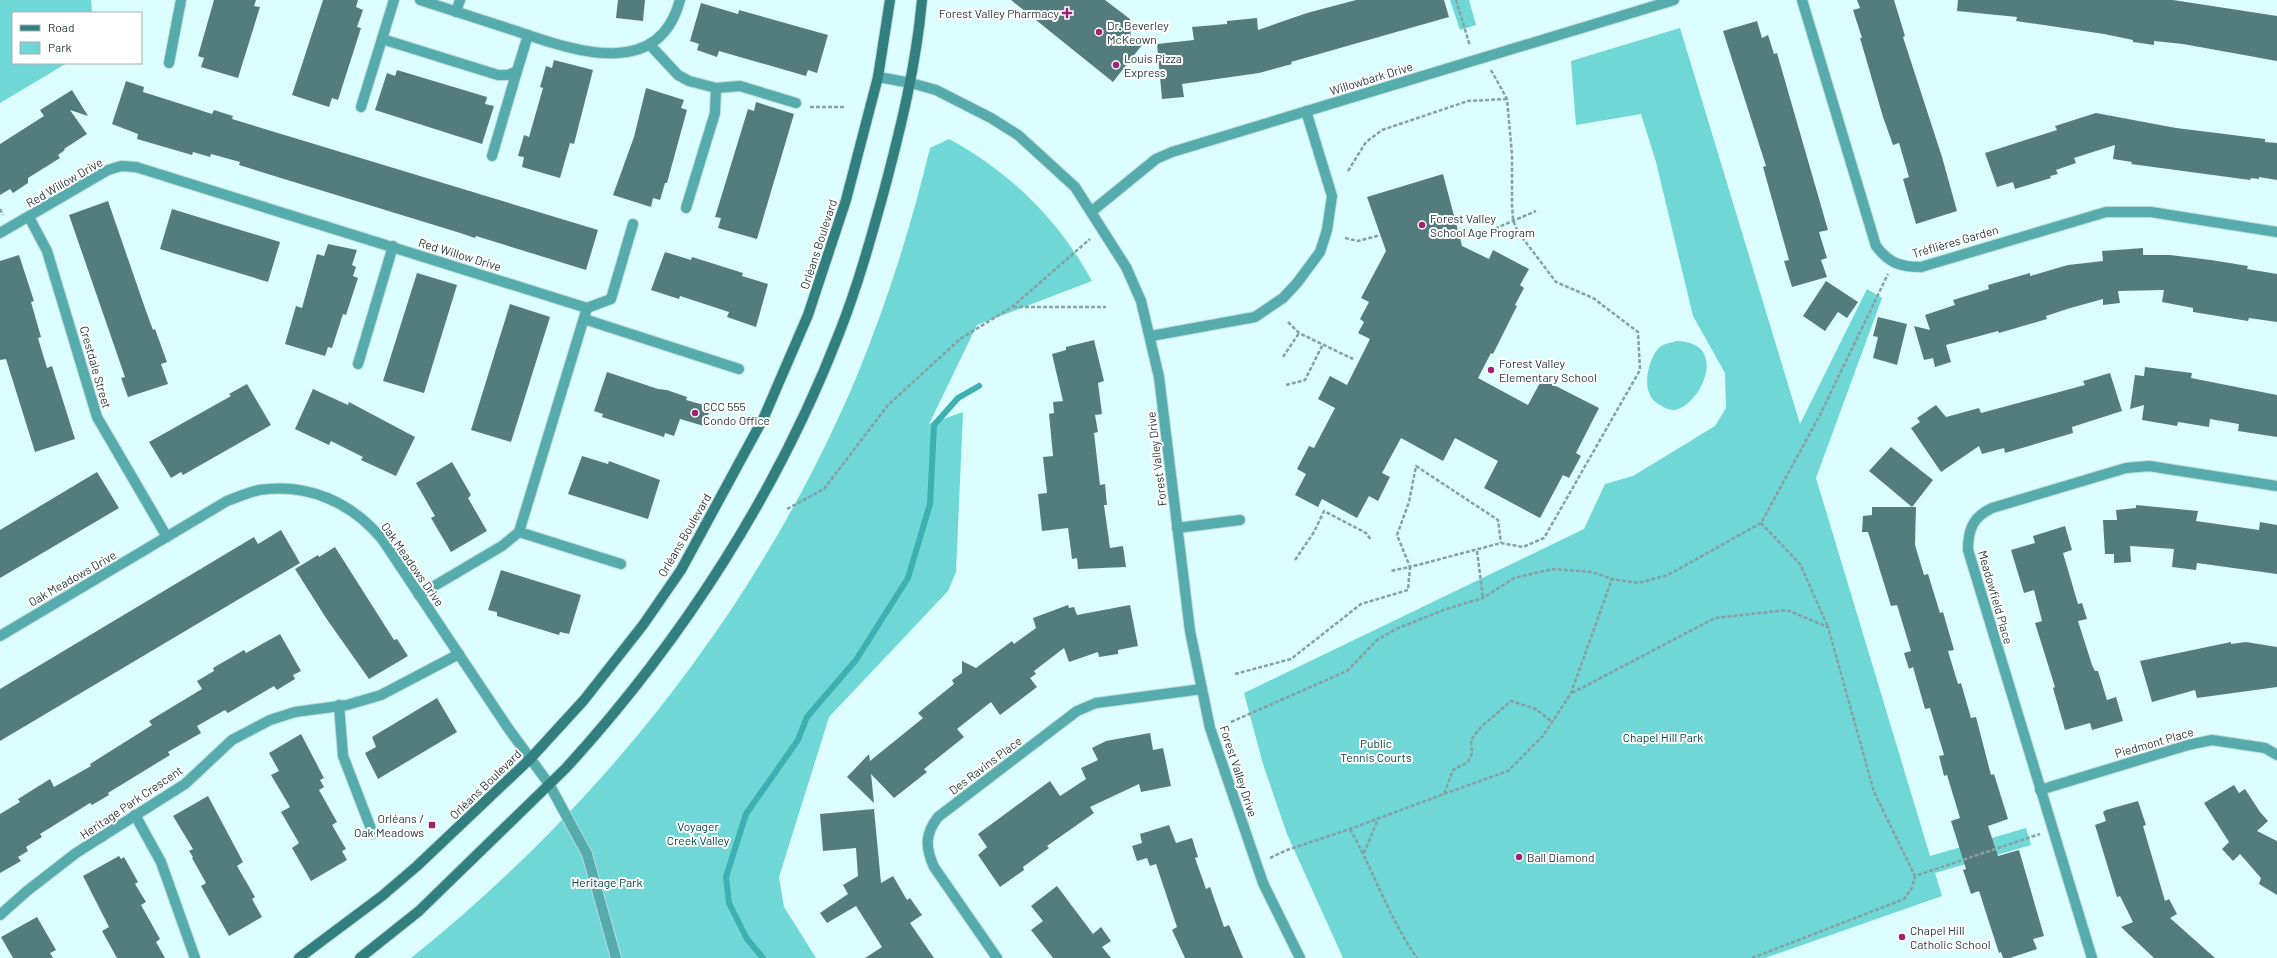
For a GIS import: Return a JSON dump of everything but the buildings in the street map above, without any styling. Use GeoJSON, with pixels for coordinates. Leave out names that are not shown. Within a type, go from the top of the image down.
{"type":"FeatureCollection","features":[{"type":"Feature","properties":{"kind":"main road","name":"Orléans Boulevard"},"geometry":{"type":"LineString","coordinates":[[299,958],[382,896],[417,866],[530,759],[584,700],[643,625],[682,570],[764,417],[800,336],[832,248],[878,77],[890,0]]}},
{"type":"Feature","properties":{"kind":"main road"},"geometry":{"type":"LineString","coordinates":[[360,958],[419,911],[587,746],[665,647],[728,554],[777,468],[822,375],[856,287],[872,235],[911,83],[922,0]]}},
{"type":"Feature","properties":{"kind":"street"},"geometry":{"type":"LineString","coordinates":[[169,63],[181,0]]}},
{"type":"Feature","properties":{"kind":"street"},"geometry":{"type":"LineString","coordinates":[[361,107],[394,0]]}},
{"type":"Feature","properties":{"kind":"street"},"geometry":{"type":"LineString","coordinates":[[420,0],[528,35],[596,53],[612,54],[650,45],[661,37],[680,0]]}},
{"type":"Feature","properties":{"kind":"street"},"geometry":{"type":"LineString","coordinates":[[456,12],[460,0]]}},
{"type":"Feature","properties":{"kind":"street","name":"Willowbark Drive"},"geometry":{"type":"LineString","coordinates":[[1091,212],[1156,159],[1188,146],[1674,0]]}},
{"type":"Feature","properties":{"kind":"street"},"geometry":{"type":"LineString","coordinates":[[1802,0],[1876,246],[1893,264]]}},
{"type":"Feature","properties":{"kind":"street"},"geometry":{"type":"LineString","coordinates":[[492,156],[528,35]]}},
{"type":"Feature","properties":{"kind":"street"},"geometry":{"type":"LineString","coordinates":[[382,39],[498,75],[508,75],[517,71]]}},
{"type":"Feature","properties":{"kind":"street"},"geometry":{"type":"LineString","coordinates":[[650,45],[678,75],[689,81],[716,88],[740,86],[796,103]]}},
{"type":"Feature","properties":{"kind":"street","name":"Forest Valley Drive"},"geometry":{"type":"LineString","coordinates":[[878,77],[911,83],[950,97],[991,118],[1018,135],[1042,155],[1075,187],[1126,267],[1138,294],[1150,336],[1159,377],[1190,631],[1210,728],[1256,864],[1300,958]]}},
{"type":"Feature","properties":{"kind":"street"},"geometry":{"type":"LineString","coordinates":[[686,208],[715,113],[716,88]]}},
{"type":"Feature","properties":{"kind":"street"},"geometry":{"type":"LineString","coordinates":[[1150,336],[1255,317],[1283,298],[1298,283],[1320,252],[1327,230],[1332,196],[1306,111]]}},
{"type":"Feature","properties":{"kind":"street","name":"Red Willow Drive"},"geometry":{"type":"LineString","coordinates":[[0,233],[108,170],[120,166],[136,167],[393,246],[586,308]]}},
{"type":"Feature","properties":{"kind":"street","name":"Tréflières Garden"},"geometry":{"type":"LineString","coordinates":[[1893,264],[1907,267],[1921,267],[2106,212],[2151,212],[2277,232]]}},
{"type":"Feature","properties":{"kind":"street","name":"Crestdale Street"},"geometry":{"type":"LineString","coordinates":[[29,217],[47,251],[97,417],[167,537]]}},
{"type":"Feature","properties":{"kind":"street"},"geometry":{"type":"LineString","coordinates":[[420,595],[502,546],[519,532],[584,319],[586,308],[611,299],[633,224]]}},
{"type":"Feature","properties":{"kind":"street"},"geometry":{"type":"LineString","coordinates":[[358,364],[393,246]]}},
{"type":"Feature","properties":{"kind":"street"},"geometry":{"type":"LineString","coordinates":[[584,319],[739,369]]}},
{"type":"Feature","properties":{"kind":"street","name":"Meadowfield Place"},"geometry":{"type":"LineString","coordinates":[[2092,958],[1968,550],[1968,535],[1973,522],[1981,514],[1992,508],[2126,468],[2149,466],[2277,486]]}},
{"type":"Feature","properties":{"kind":"street","name":"Oak Meadows Drive"},"geometry":{"type":"LineString","coordinates":[[0,636],[227,501],[258,490],[297,489],[320,494],[342,503],[368,523],[382,539],[530,759],[549,784],[587,854],[616,958]]}},
{"type":"Feature","properties":{"kind":"street"},"geometry":{"type":"LineString","coordinates":[[1177,528],[1240,520]]}},
{"type":"Feature","properties":{"kind":"street"},"geometry":{"type":"LineString","coordinates":[[519,532],[621,564]]}},
{"type":"Feature","properties":{"kind":"street","name":"Heritage Park Crescent"},"geometry":{"type":"LineString","coordinates":[[0,915],[27,891],[76,853],[185,784],[232,740],[270,720],[296,712],[364,702],[381,695],[459,654]]}},
{"type":"Feature","properties":{"kind":"street","name":"Des Ravins Place"},"geometry":{"type":"LineString","coordinates":[[997,958],[934,867],[928,853],[929,829],[938,817],[1077,712],[1096,703],[1202,689]]}},
{"type":"Feature","properties":{"kind":"street"},"geometry":{"type":"LineString","coordinates":[[339,705],[343,756],[373,834]]}},
{"type":"Feature","properties":{"kind":"street","name":"Piedmont Place"},"geometry":{"type":"LineString","coordinates":[[2040,790],[2188,745],[2212,740],[2265,748],[2277,755]]}},
{"type":"Feature","properties":{"kind":"street"},"geometry":{"type":"LineString","coordinates":[[135,815],[161,862],[195,958]]}},
{"type":"Feature","properties":{"kind":"path"},"geometry":{"type":"LineString","coordinates":[[1456,0],[1474,60]]}},
{"type":"Feature","properties":{"kind":"path"},"geometry":{"type":"LineString","coordinates":[[1390,571],[1477,551],[1501,543],[1523,547],[1544,538],[1640,370],[1638,332],[1593,298],[1556,282],[1518,232],[1514,220],[1512,154],[1507,99],[1485,57]]}},
{"type":"Feature","properties":{"kind":"path"},"geometry":{"type":"LineString","coordinates":[[1348,171],[1366,142],[1382,130],[1468,101],[1507,99]]}},
{"type":"Feature","properties":{"kind":"path"},"geometry":{"type":"LineString","coordinates":[[796,103],[804,106],[845,107]]}},
{"type":"Feature","properties":{"kind":"path"},"geometry":{"type":"LineString","coordinates":[[1473,238],[1536,211]]}},
{"type":"Feature","properties":{"kind":"path"},"geometry":{"type":"LineString","coordinates":[[787,509],[824,489],[888,404],[955,344],[1012,307],[1102,229]]}},
{"type":"Feature","properties":{"kind":"path"},"geometry":{"type":"LineString","coordinates":[[1345,238],[1358,241],[1382,235]]}},
{"type":"Feature","properties":{"kind":"path"},"geometry":{"type":"LineString","coordinates":[[1231,722],[1347,671],[1377,640],[1396,628],[1446,609],[1483,598],[1514,578],[1553,569],[1592,572],[1612,579],[1638,583],[1668,575],[1761,523],[1820,415],[1893,264]]}},
{"type":"Feature","properties":{"kind":"path"},"geometry":{"type":"LineString","coordinates":[[1012,307],[1106,307]]}},
{"type":"Feature","properties":{"kind":"path"},"geometry":{"type":"LineString","coordinates":[[1288,322],[1299,333],[1353,359]]}},
{"type":"Feature","properties":{"kind":"path"},"geometry":{"type":"LineString","coordinates":[[1283,357],[1299,333]]}},
{"type":"Feature","properties":{"kind":"path"},"geometry":{"type":"LineString","coordinates":[[1286,385],[1305,380],[1323,344]]}},
{"type":"Feature","properties":{"kind":"path"},"geometry":{"type":"LineString","coordinates":[[1235,674],[1291,659],[1361,604],[1408,590],[1410,566],[1396,535],[1409,502],[1416,466],[1498,520],[1501,543]]}},
{"type":"Feature","properties":{"kind":"path"},"geometry":{"type":"LineString","coordinates":[[1295,560],[1324,511],[1366,533],[1371,540]]}},
{"type":"Feature","properties":{"kind":"path"},"geometry":{"type":"LineString","coordinates":[[1752,958],[1904,898],[1912,888],[1915,876],[1874,792],[1828,627],[1800,564],[1761,523]]}},
{"type":"Feature","properties":{"kind":"path"},"geometry":{"type":"LineString","coordinates":[[1477,551],[1483,598]]}},
{"type":"Feature","properties":{"kind":"path"},"geometry":{"type":"LineString","coordinates":[[1256,864],[1287,850],[1378,819],[1508,771],[1543,736],[1571,693],[1612,579]]}},
{"type":"Feature","properties":{"kind":"path"},"geometry":{"type":"LineString","coordinates":[[1571,693],[1715,618],[1787,610],[1828,627]]}},
{"type":"Feature","properties":{"kind":"path"},"geometry":{"type":"LineString","coordinates":[[1444,794],[1453,770],[1468,762],[1472,753],[1471,740],[1478,731],[1511,700],[1536,709],[1552,722]]}},
{"type":"Feature","properties":{"kind":"path"},"geometry":{"type":"LineString","coordinates":[[1364,854],[1378,819]]}},
{"type":"Feature","properties":{"kind":"path"},"geometry":{"type":"LineString","coordinates":[[1350,829],[1364,854],[1400,934],[1417,958]]}},
{"type":"Feature","properties":{"kind":"path"},"geometry":{"type":"LineString","coordinates":[[1915,876],[2052,830]]}},
{"type":"Feature","properties":{"kind":"green space"},"geometry":{"type":"Polygon","coordinates":[[[0,0],[91,0],[92,12],[12,12],[12,64],[65,64],[0,103],[0,0]]]}},
{"type":"Feature","properties":{"kind":"green space"},"geometry":{"type":"Polygon","coordinates":[[[1450,0],[1469,0],[1476,25],[1460,30],[1450,0]]]}},
{"type":"Feature","properties":{"kind":"green space","name":"Chapel Hill Park"},"geometry":{"type":"Polygon","coordinates":[[[1680,28],[1800,424],[1867,289],[1882,298],[1816,478],[1930,856],[2026,828],[2031,845],[1935,873],[1942,896],[1765,958],[1343,958],[1287,834],[1263,764],[1244,693],[1584,529],[1605,484],[1633,476],[1715,426],[1726,408],[1725,373],[1693,316],[1656,162],[1641,114],[1576,125],[1571,61],[1680,28]]]}},
{"type":"Feature","properties":{"kind":"green space","name":"Heritage Park"},"geometry":{"type":"Polygon","coordinates":[[[949,139],[972,152],[993,167],[1031,200],[1064,237],[1079,258],[1092,281],[977,325],[929,424],[963,412],[956,572],[948,591],[829,717],[779,877],[784,907],[816,958],[411,958],[481,898],[548,834],[611,767],[670,695],[724,621],[773,543],[817,462],[856,378],[878,322],[915,207],[930,148],[949,139]]]}},
{"type":"Feature","properties":{"kind":"green space"},"geometry":{"type":"Polygon","coordinates":[[[1676,341],[1693,344],[1703,352],[1707,363],[1705,376],[1700,388],[1692,399],[1683,407],[1673,410],[1663,407],[1652,398],[1647,385],[1647,378],[1653,356],[1657,350],[1663,345],[1676,341]]]}},
{"type":"Feature","properties":{"kind":"waterway"},"geometry":{"type":"LineString","coordinates":[[763,958],[747,939],[729,903],[726,877],[746,814],[798,740],[807,717],[856,660],[908,578],[930,504],[934,425],[958,398],[979,386]]}},
{"type":"Feature","properties":{"kind":"place","name":"Forest Valley Pharmacy"},"geometry":{"type":"Point","coordinates":[1067,13]}},
{"type":"Feature","properties":{"kind":"place","name":"Dr. Beverley McKeown"},"geometry":{"type":"Point","coordinates":[1099,32]}},
{"type":"Feature","properties":{"kind":"place","name":"Louis Pizza Express"},"geometry":{"type":"Point","coordinates":[1116,65]}},
{"type":"Feature","properties":{"kind":"place","name":"Forest Valley School Age Program"},"geometry":{"type":"Point","coordinates":[1422,225]}},
{"type":"Feature","properties":{"kind":"place","name":"Forest Valley Elementary School"},"geometry":{"type":"Point","coordinates":[1491,370]}},
{"type":"Feature","properties":{"kind":"place","name":"CCC 555 Condo Office"},"geometry":{"type":"Point","coordinates":[695,413]}},
{"type":"Feature","properties":{"kind":"place","name":"Orléans / Oak Meadows"},"geometry":{"type":"Point","coordinates":[432,825]}},
{"type":"Feature","properties":{"kind":"place","name":"Ball Diamond"},"geometry":{"type":"Point","coordinates":[1519,857]}},
{"type":"Feature","properties":{"kind":"place","name":"Chapel Hill Catholic School"},"geometry":{"type":"Point","coordinates":[1902,937]}},
{"type":"Feature","properties":{"kind":"park label","name":"Public Tennis Courts"},"geometry":{"type":"Point","coordinates":[1376,750]}},
{"type":"Feature","properties":{"kind":"park label","name":"Voyager Creek Valley"},"geometry":{"type":"Point","coordinates":[698,833]}}]}
